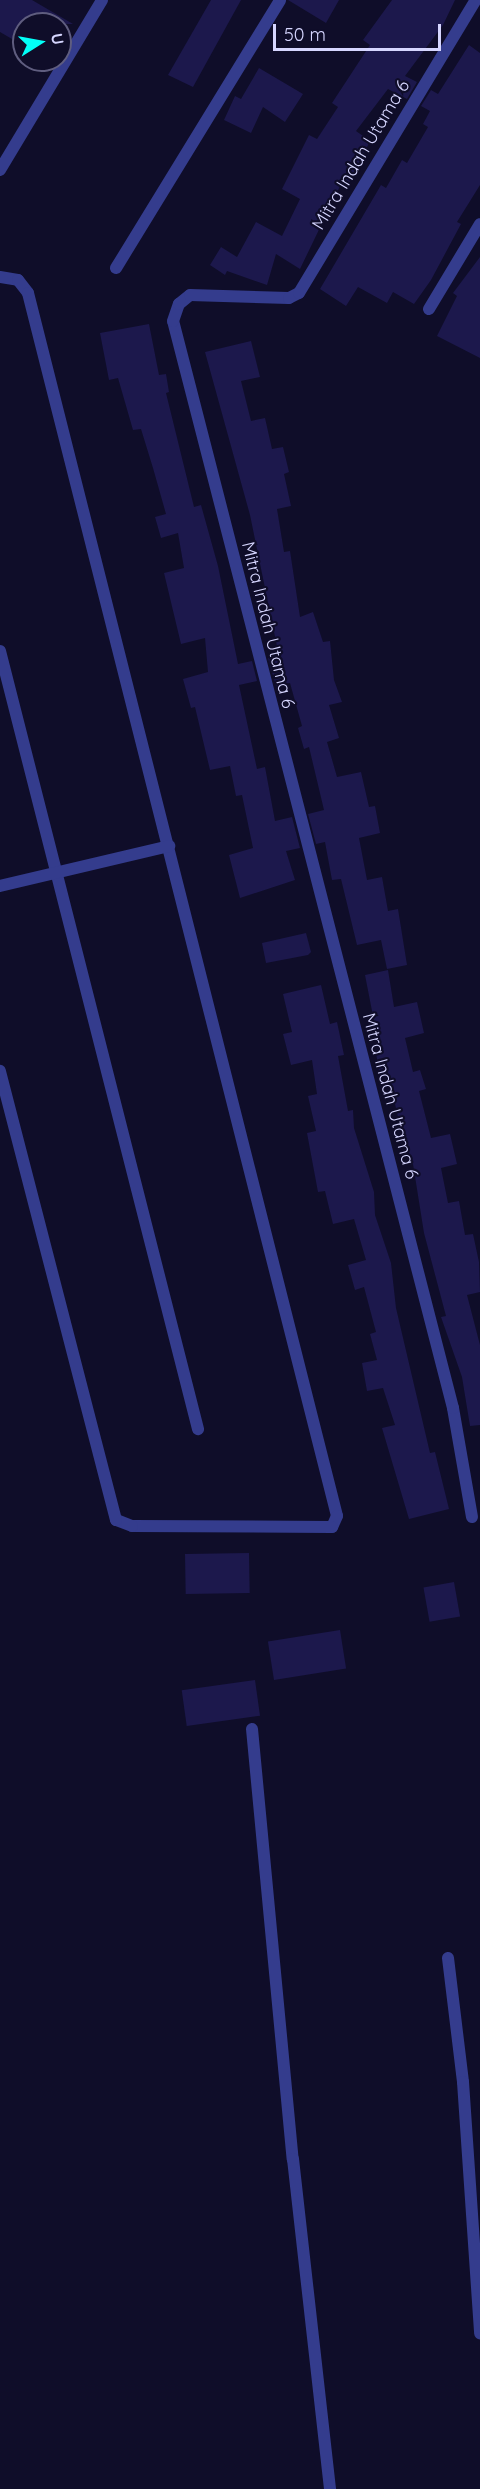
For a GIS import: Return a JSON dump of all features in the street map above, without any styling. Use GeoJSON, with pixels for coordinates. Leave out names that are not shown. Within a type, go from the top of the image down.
{"type":"FeatureCollection","features":[{"type":"Feature","properties":{"kind":"street"},"geometry":{"type":"LineString","coordinates":[[0,170],[102,0]]}},
{"type":"Feature","properties":{"kind":"street"},"geometry":{"type":"LineString","coordinates":[[116,268],[280,0]]}},
{"type":"Feature","properties":{"kind":"street","name":"Mitra Indah Utama 6"},"geometry":{"type":"LineString","coordinates":[[472,1517],[453,1408],[173,321],[179,304],[190,295],[289,298],[300,293],[476,0]]}},
{"type":"Feature","properties":{"kind":"street"},"geometry":{"type":"LineString","coordinates":[[429,309],[480,224]]}},
{"type":"Feature","properties":{"kind":"street"},"geometry":{"type":"LineString","coordinates":[[0,277],[18,280],[28,293],[337,1516],[332,1527],[132,1526],[116,1520],[0,1071]]}},
{"type":"Feature","properties":{"kind":"street"},"geometry":{"type":"LineString","coordinates":[[0,651],[198,1429]]}},
{"type":"Feature","properties":{"kind":"street"},"geometry":{"type":"LineString","coordinates":[[0,886],[169,846]]}},
{"type":"Feature","properties":{"kind":"street"},"geometry":{"type":"LineString","coordinates":[[252,1729],[293,2159],[330,2489]]}},
{"type":"Feature","properties":{"kind":"street"},"geometry":{"type":"LineString","coordinates":[[448,1958],[463,2082],[480,2333]]}},
{"type":"Feature","properties":{"kind":"building"},"geometry":{"type":"Polygon","coordinates":[[[0,0],[32,0],[52,12],[12,12],[12,39],[0,32],[0,0]]]}},
{"type":"Feature","properties":{"kind":"building"},"geometry":{"type":"Polygon","coordinates":[[[211,0],[241,0],[193,87],[168,75],[211,0]]]}},
{"type":"Feature","properties":{"kind":"building"},"geometry":{"type":"Polygon","coordinates":[[[288,0],[339,0],[326,23],[288,0]]]}},
{"type":"Feature","properties":{"kind":"building"},"geometry":{"type":"Polygon","coordinates":[[[392,0],[455,0],[443,25],[405,76],[417,82],[407,99],[388,89],[356,131],[370,141],[348,185],[342,182],[300,269],[276,254],[267,285],[227,271],[225,275],[210,265],[221,247],[237,257],[256,222],[282,236],[300,199],[282,189],[309,135],[317,139],[338,107],[332,103],[370,45],[363,40],[392,0]]]}},
{"type":"Feature","properties":{"kind":"building"},"geometry":{"type":"Polygon","coordinates":[[[469,45],[480,53],[480,185],[457,222],[461,224],[431,280],[414,304],[393,292],[387,303],[358,287],[346,306],[320,289],[381,185],[386,188],[402,160],[407,163],[428,127],[423,124],[430,111],[421,106],[431,90],[438,94],[469,45]]]}},
{"type":"Feature","properties":{"kind":"building"},"geometry":{"type":"Polygon","coordinates":[[[259,68],[303,94],[285,122],[263,107],[251,133],[224,120],[235,96],[241,99],[259,68]]]}},
{"type":"Feature","properties":{"kind":"building"},"geometry":{"type":"Polygon","coordinates":[[[480,257],[480,358],[437,336],[457,296],[453,293],[480,257]]]}},
{"type":"Feature","properties":{"kind":"building"},"geometry":{"type":"Polygon","coordinates":[[[149,324],[159,375],[166,374],[169,392],[166,393],[194,507],[201,505],[218,566],[238,664],[252,661],[257,681],[239,685],[257,769],[265,767],[275,821],[292,817],[300,848],[286,851],[295,880],[240,898],[229,855],[253,848],[242,795],[236,796],[230,766],[210,770],[195,707],[191,708],[183,679],[208,672],[205,638],[181,644],[164,573],[184,568],[178,533],[161,538],[155,517],[166,514],[153,468],[141,429],[133,430],[118,378],[109,380],[100,333],[149,324]]]}},
{"type":"Feature","properties":{"kind":"building"},"geometry":{"type":"Polygon","coordinates":[[[251,341],[260,377],[241,381],[251,421],[265,418],[272,449],[283,447],[289,472],[284,474],[291,506],[277,509],[284,552],[290,551],[300,617],[313,612],[323,642],[330,641],[334,680],[342,702],[329,705],[339,738],[327,742],[337,777],[361,772],[369,807],[375,806],[380,833],[359,838],[367,880],[382,877],[388,911],[398,909],[407,965],[387,969],[381,940],[357,945],[341,879],[332,880],[325,842],[316,844],[308,814],[324,810],[309,747],[304,749],[298,728],[302,726],[290,683],[276,686],[268,658],[279,656],[250,515],[205,352],[251,341]]]}},
{"type":"Feature","properties":{"kind":"building"},"geometry":{"type":"Polygon","coordinates":[[[306,933],[311,952],[308,955],[266,963],[262,943],[306,933]]]}},
{"type":"Feature","properties":{"kind":"building"},"geometry":{"type":"Polygon","coordinates":[[[388,970],[394,1007],[417,1002],[424,1033],[405,1038],[413,1072],[420,1070],[426,1089],[419,1091],[431,1138],[450,1134],[457,1164],[441,1168],[448,1203],[459,1201],[465,1235],[473,1234],[479,1262],[480,1292],[467,1295],[480,1345],[480,1425],[470,1426],[462,1377],[441,1317],[446,1316],[424,1233],[413,1164],[409,1165],[387,1069],[379,1071],[376,1053],[380,1052],[365,975],[388,970]]]}},
{"type":"Feature","properties":{"kind":"building"},"geometry":{"type":"Polygon","coordinates":[[[321,985],[330,1024],[337,1022],[344,1055],[338,1056],[348,1111],[353,1110],[354,1128],[374,1192],[375,1215],[391,1263],[396,1308],[430,1453],[435,1452],[449,1509],[409,1519],[382,1428],[395,1425],[383,1388],[367,1391],[362,1363],[377,1360],[370,1334],[376,1332],[364,1287],[355,1290],[348,1265],[366,1260],[354,1219],[333,1224],[325,1191],[318,1192],[307,1133],[316,1131],[308,1096],[317,1094],[312,1060],[291,1065],[283,1034],[292,1032],[283,994],[321,985]]]}},
{"type":"Feature","properties":{"kind":"building"},"geometry":{"type":"Polygon","coordinates":[[[249,1553],[250,1593],[186,1594],[185,1554],[249,1553]]]}},
{"type":"Feature","properties":{"kind":"building"},"geometry":{"type":"Polygon","coordinates":[[[454,1582],[460,1616],[430,1622],[423,1587],[454,1582]]]}},
{"type":"Feature","properties":{"kind":"building"},"geometry":{"type":"Polygon","coordinates":[[[340,1630],[346,1669],[274,1680],[268,1641],[340,1630]]]}},
{"type":"Feature","properties":{"kind":"building"},"geometry":{"type":"Polygon","coordinates":[[[255,1680],[260,1716],[187,1726],[182,1690],[255,1680]]]}}]}
